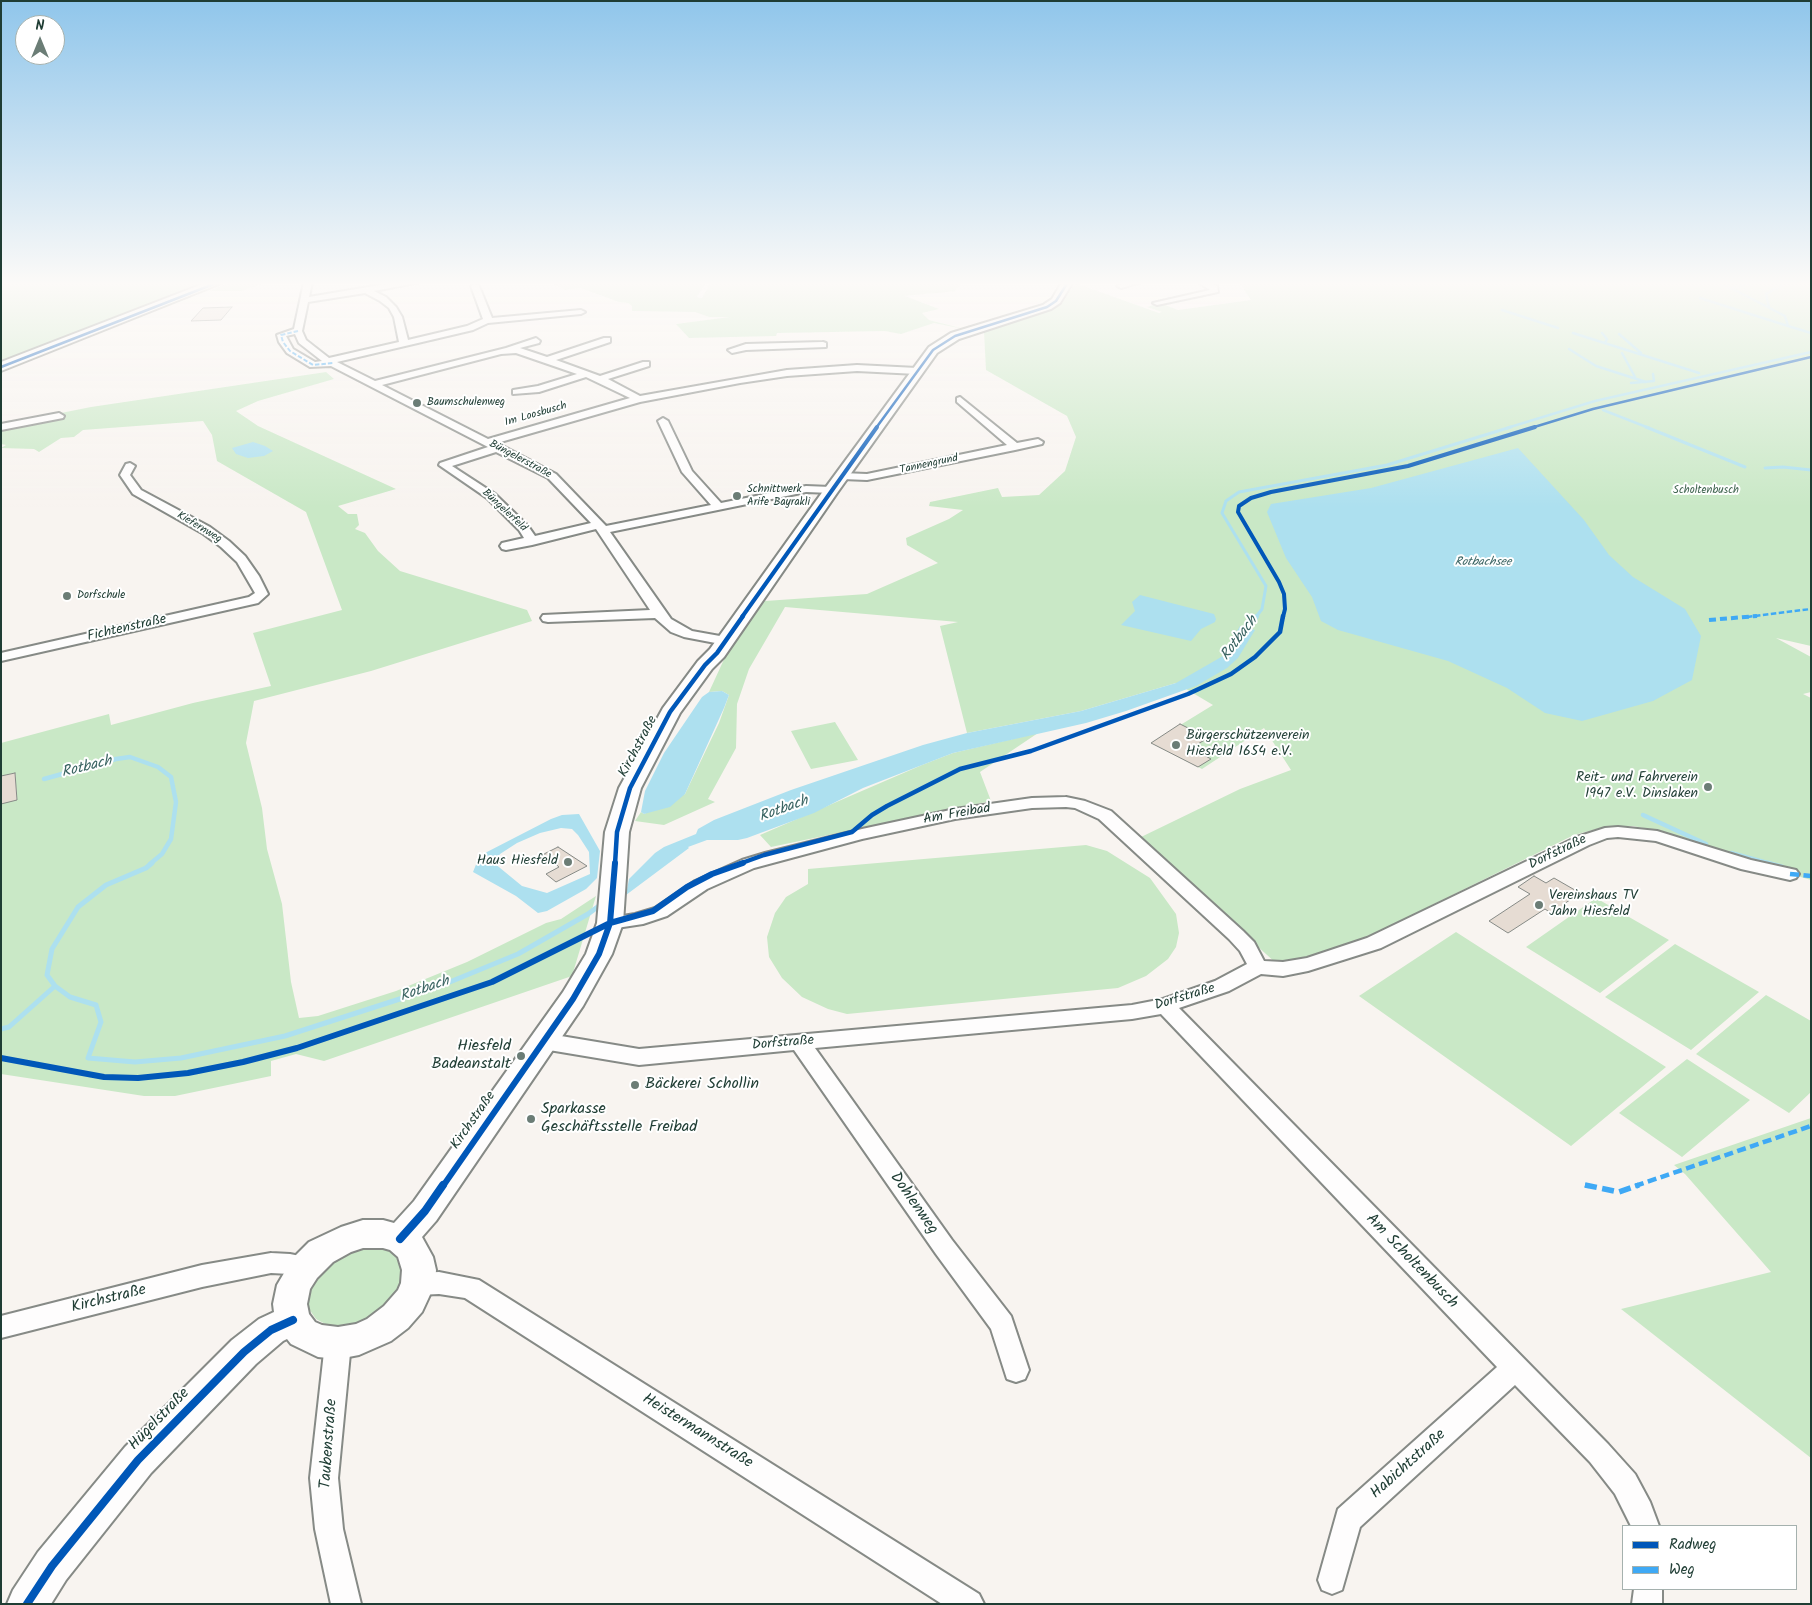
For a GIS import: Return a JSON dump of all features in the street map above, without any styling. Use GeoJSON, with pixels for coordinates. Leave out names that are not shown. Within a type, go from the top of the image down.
{"type":"FeatureCollection","features":[{"type":"Feature","properties":{"kind":"street"},"geometry":{"type":"LineString","coordinates":[[1,367],[27,357]]}},
{"type":"Feature","properties":{"kind":"street","name":"Büngelerstraße"},"geometry":{"type":"LineString","coordinates":[[300,357],[313,365],[330,362]]}},
{"type":"Feature","properties":{"kind":"street","name":"Büngelerstraße"},"geometry":{"type":"LineString","coordinates":[[323,357],[552,476],[601,528],[659,614],[676,629],[702,637],[721,647]]}},
{"type":"Feature","properties":{"kind":"street"},"geometry":{"type":"LineString","coordinates":[[330,362],[350,357]]}},
{"type":"Feature","properties":{"kind":"street"},"geometry":{"type":"LineString","coordinates":[[375,384],[478,357]]}},
{"type":"Feature","properties":{"kind":"street"},"geometry":{"type":"LineString","coordinates":[[538,357],[600,379],[639,399]]}},
{"type":"Feature","properties":{"kind":"street"},"geometry":{"type":"LineString","coordinates":[[548,360],[557,357]]}},
{"type":"Feature","properties":{"kind":"street"},"geometry":{"type":"LineString","coordinates":[[826,357],[827,363]]}},
{"type":"Feature","properties":{"kind":"street","name":"Kirchstraße"},"geometry":{"type":"LineString","coordinates":[[400,1239],[425,1211],[573,999],[599,954],[611,906],[617,832],[630,788],[644,758],[664,727],[705,682],[721,647],[926,357]]}},
{"type":"Feature","properties":{"kind":"street","name":"Im Loosbusch"},"geometry":{"type":"LineString","coordinates":[[492,445],[639,399],[787,373],[827,363],[916,371]]}},
{"type":"Feature","properties":{"kind":"street"},"geometry":{"type":"LineString","coordinates":[[600,379],[646,364]]}},
{"type":"Feature","properties":{"kind":"street"},"geometry":{"type":"LineString","coordinates":[[516,392],[539,389],[587,374]]}},
{"type":"Feature","properties":{"kind":"street"},"geometry":{"type":"LineString","coordinates":[[960,400],[1015,447]]}},
{"type":"Feature","properties":{"kind":"street"},"geometry":{"type":"LineString","coordinates":[[1,427],[59,416]]}},
{"type":"Feature","properties":{"kind":"street"},"geometry":{"type":"LineString","coordinates":[[663,422],[687,472],[719,507]]}},
{"type":"Feature","properties":{"kind":"street","name":"Tannengrund"},"geometry":{"type":"LineString","coordinates":[[842,476],[867,477],[1038,442]]}},
{"type":"Feature","properties":{"kind":"street","name":"Büngelerfeld"},"geometry":{"type":"LineString","coordinates":[[492,445],[444,465],[491,496],[524,528],[532,541]]}},
{"type":"Feature","properties":{"kind":"street","name":"Kiefernweg"},"geometry":{"type":"LineString","coordinates":[[130,466],[125,475],[137,492],[206,530],[241,559],[253,576],[262,594],[253,600]]}},
{"type":"Feature","properties":{"kind":"street"},"geometry":{"type":"LineString","coordinates":[[506,546],[806,489],[831,490]]}},
{"type":"Feature","properties":{"kind":"street","name":"Fichtenstraße"},"geometry":{"type":"LineString","coordinates":[[1,657],[253,600]]}},
{"type":"Feature","properties":{"kind":"street"},"geometry":{"type":"LineString","coordinates":[[548,618],[659,614]]}},
{"type":"Feature","properties":{"kind":"street","name":"Am Freibad"},"geometry":{"type":"LineString","coordinates":[[611,906],[637,920],[661,912],[701,885],[748,864],[862,834],[955,814],[1032,803],[1066,802],[1094,809],[1105,815],[1119,827],[1236,935],[1247,948],[1258,967]]}},
{"type":"Feature","properties":{"kind":"street","name":"Dorfstraße"},"geometry":{"type":"LineString","coordinates":[[543,1041],[639,1057],[1132,1012],[1166,1006],[1222,986],[1258,967],[1283,969],[1308,964],[1374,943],[1469,896],[1605,833],[1618,832],[1657,836],[1747,865],[1790,874]]}},
{"type":"Feature","properties":{"kind":"street","name":"Am Scholtenbusch"},"geometry":{"type":"LineString","coordinates":[[1166,1006],[1599,1453],[1624,1484],[1640,1512],[1645,1525]]}},
{"type":"Feature","properties":{"kind":"street","name":"Dohlenweg"},"geometry":{"type":"LineString","coordinates":[[798,1042],[944,1247],[1002,1324],[1016,1370]]}},
{"type":"Feature","properties":{"kind":"street"},"geometry":{"type":"LineString","coordinates":[[383,1234],[400,1239],[410,1247],[417,1257],[419,1270],[418,1284],[410,1301],[396,1317],[385,1326],[359,1339],[338,1343],[318,1341],[302,1333],[293,1320],[290,1304],[294,1285],[305,1268],[322,1252],[341,1241],[383,1234]]}},
{"type":"Feature","properties":{"kind":"street","name":"Kirchstraße"},"geometry":{"type":"LineString","coordinates":[[1,1327],[202,1276],[262,1264],[290,1264],[305,1268]]}},
{"type":"Feature","properties":{"kind":"street","name":"Heistermannstraße"},"geometry":{"type":"LineString","coordinates":[[418,1284],[439,1283],[470,1288],[969,1604]]}},
{"type":"Feature","properties":{"kind":"street","name":"Hügelstraße"},"geometry":{"type":"LineString","coordinates":[[27,1604],[52,1566],[138,1460],[244,1352],[271,1330],[293,1320]]}},
{"type":"Feature","properties":{"kind":"street","name":"Taubenstraße"},"geometry":{"type":"LineString","coordinates":[[338,1343],[324,1478],[329,1529],[346,1604]]}},
{"type":"Feature","properties":{"kind":"street","name":"Habichtstraße"},"geometry":{"type":"LineString","coordinates":[[1332,1580],[1348,1519],[1515,1368]]}},
{"type":"Feature","properties":{"kind":"street"},"geometry":{"type":"LineString","coordinates":[[1647,1604],[1648,1590]]}},
{"type":"Feature","properties":{"kind":"green space"},"geometry":{"type":"Polygon","coordinates":[[[1,357],[14,357],[1,362],[1,357]]]}},
{"type":"Feature","properties":{"kind":"green space","name":"Scholtenbusch"},"geometry":{"type":"Polygon","coordinates":[[[985,357],[1811,357],[1811,646],[1776,638],[1811,657],[1811,692],[1803,694],[1811,698],[1811,880],[1654,830],[1633,826],[1604,827],[1574,835],[1428,907],[1405,921],[1322,954],[1278,965],[1139,838],[1240,789],[1291,770],[1264,728],[1202,769],[1151,743],[1213,705],[1176,683],[1081,711],[967,733],[940,626],[958,622],[785,607],[749,669],[737,704],[736,748],[708,799],[715,802],[664,825],[635,821],[641,812],[644,814],[685,794],[719,723],[729,695],[722,691],[709,692],[732,642],[765,601],[867,594],[938,563],[907,545],[906,538],[949,519],[963,510],[929,506],[930,502],[998,488],[1002,497],[1039,495],[1065,471],[1076,437],[1067,416],[986,370],[985,357]]]}},
{"type":"Feature","properties":{"kind":"green space"},"geometry":{"type":"Polygon","coordinates":[[[326,372],[334,379],[258,401],[236,411],[258,426],[396,489],[338,506],[348,514],[357,514],[359,525],[355,529],[365,533],[378,551],[400,571],[527,610],[532,621],[371,671],[254,701],[246,743],[262,808],[267,849],[282,904],[291,982],[299,1018],[318,1016],[396,991],[467,962],[546,923],[561,919],[596,896],[572,976],[324,1061],[296,1054],[271,1061],[271,1076],[175,1096],[144,1096],[1,1074],[1,804],[17,799],[15,773],[1,776],[1,743],[109,714],[111,725],[193,703],[271,686],[253,633],[342,610],[306,512],[217,461],[212,435],[203,421],[83,430],[74,437],[61,438],[39,452],[34,449],[1,448],[6,445],[1,444],[1,425],[91,407],[326,372]]]}},
{"type":"Feature","properties":{"kind":"green space"},"geometry":{"type":"Polygon","coordinates":[[[835,722],[858,760],[811,769],[791,731],[835,722]]]}},
{"type":"Feature","properties":{"kind":"green space"},"geometry":{"type":"Polygon","coordinates":[[[1038,733],[980,772],[991,801],[771,847],[760,835],[953,753],[1038,733]]]}},
{"type":"Feature","properties":{"kind":"green space"},"geometry":{"type":"Polygon","coordinates":[[[1086,845],[1107,851],[1150,878],[1176,914],[1179,933],[1176,947],[1168,959],[1146,976],[1118,988],[847,1014],[828,1009],[802,997],[782,978],[769,957],[767,937],[775,913],[786,897],[808,884],[808,869],[1086,845]]]}},
{"type":"Feature","properties":{"kind":"green space"},"geometry":{"type":"Polygon","coordinates":[[[1596,898],[1669,940],[1600,993],[1526,947],[1596,898]]]}},
{"type":"Feature","properties":{"kind":"green space"},"geometry":{"type":"Polygon","coordinates":[[[1456,932],[1666,1067],[1571,1146],[1359,996],[1456,932]]]}},
{"type":"Feature","properties":{"kind":"green space"},"geometry":{"type":"Polygon","coordinates":[[[1675,944],[1759,992],[1691,1050],[1605,997],[1675,944]]]}},
{"type":"Feature","properties":{"kind":"green space"},"geometry":{"type":"Polygon","coordinates":[[[1766,995],[1811,1021],[1811,1092],[1789,1113],[1696,1054],[1766,995]]]}},
{"type":"Feature","properties":{"kind":"green space"},"geometry":{"type":"Polygon","coordinates":[[[1687,1059],[1750,1100],[1682,1157],[1619,1113],[1687,1059]]]}},
{"type":"Feature","properties":{"kind":"green space"},"geometry":{"type":"Polygon","coordinates":[[[1811,1118],[1811,1458],[1621,1309],[1771,1272],[1685,1174],[1674,1165],[1811,1118]]]}},
{"type":"Feature","properties":{"kind":"green space"},"geometry":{"type":"Polygon","coordinates":[[[377,1246],[389,1249],[399,1257],[403,1268],[403,1281],[398,1294],[388,1307],[358,1325],[342,1327],[327,1325],[316,1319],[309,1309],[307,1296],[311,1283],[319,1270],[346,1251],[377,1246]]]}},
{"type":"Feature","properties":{"kind":"water"},"geometry":{"type":"Polygon","coordinates":[[[253,442],[273,451],[264,456],[248,458],[236,454],[232,448],[253,442]]]}},
{"type":"Feature","properties":{"kind":"water","name":"Rotbachsee"},"geometry":{"type":"Polygon","coordinates":[[[1518,448],[1584,520],[1609,555],[1633,577],[1685,609],[1701,636],[1692,680],[1653,701],[1582,721],[1545,713],[1507,688],[1448,661],[1338,630],[1321,621],[1312,597],[1286,558],[1267,512],[1271,504],[1371,488],[1518,448]]]}},
{"type":"Feature","properties":{"kind":"water"},"geometry":{"type":"Polygon","coordinates":[[[1140,595],[1214,614],[1215,622],[1201,629],[1191,641],[1121,625],[1135,611],[1132,602],[1140,595]]]}},
{"type":"Feature","properties":{"kind":"water"},"geometry":{"type":"Polygon","coordinates":[[[1240,626],[1255,630],[1238,658],[1227,668],[1196,686],[1086,723],[953,753],[863,788],[814,813],[747,838],[738,840],[707,840],[688,847],[626,895],[629,879],[655,853],[664,847],[696,834],[698,829],[714,820],[791,790],[923,745],[967,733],[1081,711],[1176,683],[1223,656],[1240,626]]]}},
{"type":"Feature","properties":{"kind":"water"},"geometry":{"type":"Polygon","coordinates":[[[722,691],[729,695],[685,794],[670,807],[644,814],[641,812],[645,791],[664,753],[702,697],[709,692],[722,691]]]}},
{"type":"Feature","properties":{"kind":"water"},"geometry":{"type":"Polygon","coordinates":[[[579,814],[600,851],[597,878],[586,889],[547,911],[538,913],[516,896],[473,872],[479,857],[485,853],[562,815],[579,814]],[[561,828],[540,833],[517,843],[500,854],[494,863],[522,886],[547,893],[590,874],[589,852],[572,829],[561,828]]]}},
{"type":"Feature","properties":{"kind":"building","name":"Bürgerschützenverein Hiesfeld 1654 e.V."},"geometry":{"type":"Polygon","coordinates":[[[1180,724],[1208,738],[1191,748],[1211,759],[1198,767],[1151,743],[1180,724]]]}},
{"type":"Feature","properties":{"kind":"building"},"geometry":{"type":"Polygon","coordinates":[[[15,773],[17,800],[1,804],[1,776],[15,773]]]}},
{"type":"Feature","properties":{"kind":"building","name":"Haus Hiesfeld"},"geometry":{"type":"Polygon","coordinates":[[[558,847],[587,866],[556,882],[546,874],[559,867],[544,854],[558,847]]]}},
{"type":"Feature","properties":{"kind":"building","name":"Vereinshaus TV Jahn Hiesfeld"},"geometry":{"type":"Polygon","coordinates":[[[1534,876],[1546,883],[1554,878],[1580,893],[1564,904],[1567,906],[1554,915],[1545,909],[1508,933],[1489,921],[1530,894],[1518,887],[1534,876]]]}},
{"type":"Feature","properties":{"kind":"waterway"},"geometry":{"type":"LineString","coordinates":[[1582,357],[1596,366],[1645,382]]}},
{"type":"Feature","properties":{"kind":"waterway"},"geometry":{"type":"LineString","coordinates":[[1624,357],[1635,377]]}},
{"type":"Feature","properties":{"kind":"waterway"},"geometry":{"type":"LineString","coordinates":[[1648,357],[1699,373]]}},
{"type":"Feature","properties":{"kind":"waterway","name":"Rotbach"},"geometry":{"type":"LineString","coordinates":[[1507,428],[1595,401],[1789,357]]}},
{"type":"Feature","properties":{"kind":"waterway"},"geometry":{"type":"LineString","coordinates":[[1645,382],[1654,381],[1653,374]]}},
{"type":"Feature","properties":{"kind":"waterway"},"geometry":{"type":"LineString","coordinates":[[1631,383],[1645,382]]}},
{"type":"Feature","properties":{"kind":"waterway"},"geometry":{"type":"LineString","coordinates":[[1603,410],[1649,428]]}},
{"type":"Feature","properties":{"kind":"waterway","name":"Rotbach"},"geometry":{"type":"LineString","coordinates":[[1256,617],[1262,609],[1266,586],[1222,513],[1226,501],[1239,492],[1387,465],[1511,427]]}},
{"type":"Feature","properties":{"kind":"waterway"},"geometry":{"type":"LineString","coordinates":[[1646,427],[1745,467]]}},
{"type":"Feature","properties":{"kind":"waterway"},"geometry":{"type":"LineString","coordinates":[[1765,468],[1783,467],[1811,470]]}},
{"type":"Feature","properties":{"kind":"waterway","name":"Rotbach"},"geometry":{"type":"LineString","coordinates":[[1246,633],[1257,616]]}},
{"type":"Feature","properties":{"kind":"waterway","name":"Rotbach"},"geometry":{"type":"LineString","coordinates":[[44,779],[116,759],[130,757],[158,767],[171,777],[176,802],[171,839],[162,854],[150,864]]}},
{"type":"Feature","properties":{"kind":"waterway"},"geometry":{"type":"LineString","coordinates":[[1643,815],[1706,844]]}},
{"type":"Feature","properties":{"kind":"waterway"},"geometry":{"type":"LineString","coordinates":[[1731,853],[1771,864]]}},
{"type":"Feature","properties":{"kind":"waterway","name":"Rotbach"},"geometry":{"type":"LineString","coordinates":[[55,986],[47,975],[52,949],[78,907],[106,885],[146,868],[152,863]]}},
{"type":"Feature","properties":{"kind":"waterway"},"geometry":{"type":"LineString","coordinates":[[1767,863],[1782,867]]}},
{"type":"Feature","properties":{"kind":"waterway","name":"Rotbach"},"geometry":{"type":"LineString","coordinates":[[55,986],[70,997],[96,1005],[101,1022],[88,1058],[135,1062],[181,1058],[285,1036],[440,986],[518,954],[588,914],[603,903]]}},
{"type":"Feature","properties":{"kind":"waterway"},"geometry":{"type":"LineString","coordinates":[[1,1029],[9,1027],[55,986]]}},
{"type":"Feature","properties":{"kind":"marked path"},"geometry":{"type":"LineString","coordinates":[[300,357],[313,365],[333,363]]}},
{"type":"Feature","properties":{"kind":"marked path"},"geometry":{"type":"LineString","coordinates":[[1709,620],[1742,618],[1811,609]]}},
{"type":"Feature","properties":{"kind":"marked path"},"geometry":{"type":"LineString","coordinates":[[1790,874],[1811,876]]}},
{"type":"Feature","properties":{"kind":"marked path"},"geometry":{"type":"LineString","coordinates":[[1585,1185],[1619,1192],[1681,1169],[1811,1126]]}},
{"type":"Feature","properties":{"kind":"cycle path"},"geometry":{"type":"LineString","coordinates":[[1,367],[27,357]]}},
{"type":"Feature","properties":{"kind":"cycle path"},"geometry":{"type":"LineString","coordinates":[[400,1239],[425,1211],[573,999],[599,954],[610,923],[617,832],[630,788],[670,712],[705,665],[717,653],[831,490],[928,357]]}},
{"type":"Feature","properties":{"kind":"cycle path"},"geometry":{"type":"LineString","coordinates":[[1,1058],[104,1077],[138,1078],[188,1073],[243,1062],[297,1048],[492,982],[610,923],[653,911],[687,887],[712,874],[764,855],[852,832],[872,815],[887,806],[960,769],[1031,751],[1188,694],[1231,674],[1255,657],[1280,632],[1285,609],[1284,594],[1279,582],[1238,512],[1239,506],[1251,498],[1271,492],[1408,466],[1593,409],[1811,357]]}},
{"type":"Feature","properties":{"kind":"cycle path"},"geometry":{"type":"LineString","coordinates":[[27,1604],[52,1566],[138,1460],[244,1352],[271,1330],[293,1320]]}},
{"type":"Feature","properties":{"kind":"place","name":"Baumschulenweg"},"geometry":{"type":"Point","coordinates":[417,403]}},
{"type":"Feature","properties":{"kind":"place","name":"Schnittwerk Arife Bayrakli"},"geometry":{"type":"Point","coordinates":[737,496]}},
{"type":"Feature","properties":{"kind":"place","name":"Dorfschule"},"geometry":{"type":"Point","coordinates":[67,596]}},
{"type":"Feature","properties":{"kind":"place","name":"Bürgerschützenverein Hiesfeld 1654 e.V."},"geometry":{"type":"Point","coordinates":[1176,745]}},
{"type":"Feature","properties":{"kind":"place","name":"Reit- und Fahrverein 1947 e.V. Dinslaken"},"geometry":{"type":"Point","coordinates":[1708,787]}},
{"type":"Feature","properties":{"kind":"place","name":"Haus Hiesfeld"},"geometry":{"type":"Point","coordinates":[568,862]}},
{"type":"Feature","properties":{"kind":"place","name":"Vereinshaus TV Jahn Hiesfeld"},"geometry":{"type":"Point","coordinates":[1539,905]}},
{"type":"Feature","properties":{"kind":"place","name":"Hiesfeld Badeanstalt"},"geometry":{"type":"Point","coordinates":[521,1056]}},
{"type":"Feature","properties":{"kind":"place","name":"Bäckerei Schollin"},"geometry":{"type":"Point","coordinates":[635,1085]}},
{"type":"Feature","properties":{"kind":"place","name":"Sparkasse Geschäftsstelle Freibad"},"geometry":{"type":"Point","coordinates":[531,1119]}}]}
